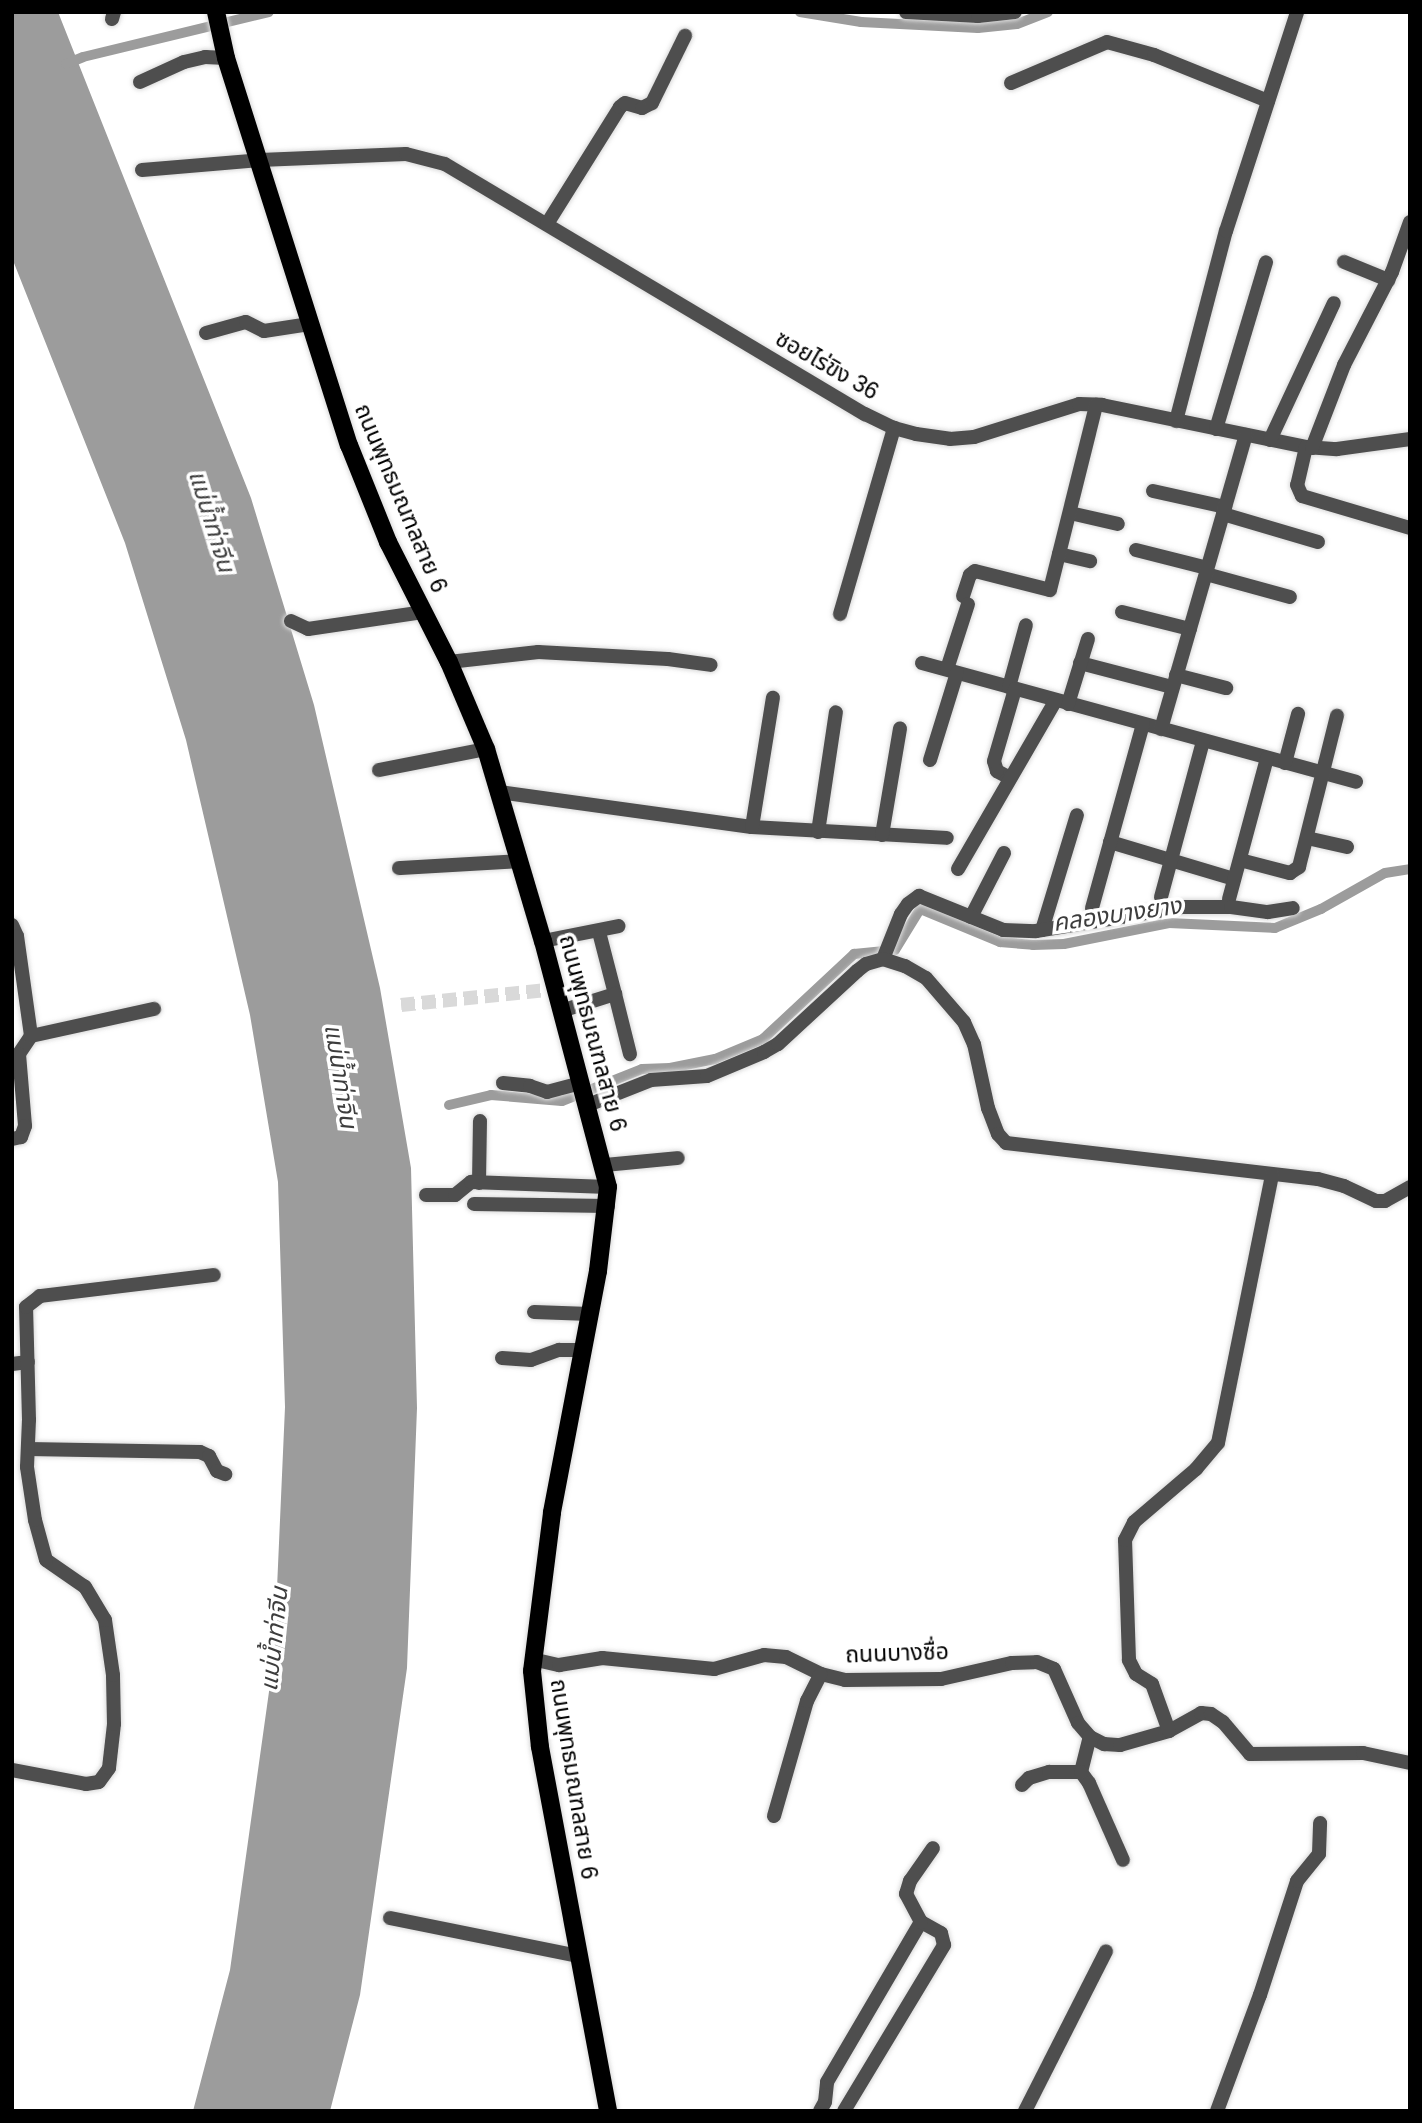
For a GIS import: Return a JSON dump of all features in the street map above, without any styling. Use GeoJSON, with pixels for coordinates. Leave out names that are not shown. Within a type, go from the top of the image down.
{"type":"FeatureCollection","features":[{"type":"Feature","properties":{"kind":"main road","name":"ถนนพุทธมณฑลสาย 6"},"geometry":{"type":"LineString","coordinates":[[217,21],[226,58],[348,445],[388,542],[449,662],[486,749],[543,941],[604,1165],[608,1206],[584,1350],[552,1513],[532,1658],[532,1692],[608,2111]]}},
{"type":"Feature","properties":{"kind":"street"},"geometry":{"type":"LineString","coordinates":[[906,12],[978,16],[1015,12]]}},
{"type":"Feature","properties":{"kind":"street"},"geometry":{"type":"LineString","coordinates":[[1177,421],[1226,231],[1297,12]]}},
{"type":"Feature","properties":{"kind":"street"},"geometry":{"type":"LineString","coordinates":[[547,224],[620,107],[625,103],[642,108],[652,103],[685,36]]}},
{"type":"Feature","properties":{"kind":"street"},"geometry":{"type":"LineString","coordinates":[[1011,83],[1107,43],[1154,55],[1268,101]]}},
{"type":"Feature","properties":{"kind":"street"},"geometry":{"type":"LineString","coordinates":[[140,82],[184,62],[205,57],[226,58]]}},
{"type":"Feature","properties":{"kind":"street","name":"ซอยไร่ขิง 36"},"geometry":{"type":"LineString","coordinates":[[142,170],[260,160],[406,154],[445,164],[864,414],[894,428],[950,439],[974,437],[998,432],[1079,404],[1096,405],[1309,447],[1337,449],[1410,439]]}},
{"type":"Feature","properties":{"kind":"street"},"geometry":{"type":"LineString","coordinates":[[1410,222],[1388,280],[1344,365],[1309,447],[1297,485],[1302,496],[1410,528]]}},
{"type":"Feature","properties":{"kind":"street"},"geometry":{"type":"LineString","coordinates":[[1216,429],[1266,262]]}},
{"type":"Feature","properties":{"kind":"street"},"geometry":{"type":"LineString","coordinates":[[1344,262],[1388,280]]}},
{"type":"Feature","properties":{"kind":"street"},"geometry":{"type":"LineString","coordinates":[[1270,440],[1334,303]]}},
{"type":"Feature","properties":{"kind":"street"},"geometry":{"type":"LineString","coordinates":[[206,333],[246,322],[264,331],[309,324]]}},
{"type":"Feature","properties":{"kind":"street"},"geometry":{"type":"LineString","coordinates":[[930,761],[952,671],[970,575],[975,571],[1050,590],[1096,405]]}},
{"type":"Feature","properties":{"kind":"street"},"geometry":{"type":"LineString","coordinates":[[839,614],[894,428]]}},
{"type":"Feature","properties":{"kind":"street"},"geometry":{"type":"LineString","coordinates":[[1161,729],[1246,435]]}},
{"type":"Feature","properties":{"kind":"street"},"geometry":{"type":"LineString","coordinates":[[1153,491],[1318,542]]}},
{"type":"Feature","properties":{"kind":"street"},"geometry":{"type":"LineString","coordinates":[[1070,513],[1118,524]]}},
{"type":"Feature","properties":{"kind":"street"},"geometry":{"type":"LineString","coordinates":[[1136,550],[1290,597]]}},
{"type":"Feature","properties":{"kind":"street"},"geometry":{"type":"LineString","coordinates":[[1059,554],[1090,561]]}},
{"type":"Feature","properties":{"kind":"street"},"geometry":{"type":"LineString","coordinates":[[291,621],[308,629],[424,612]]}},
{"type":"Feature","properties":{"kind":"street"},"geometry":{"type":"LineString","coordinates":[[1122,612],[1190,629]]}},
{"type":"Feature","properties":{"kind":"street"},"geometry":{"type":"LineString","coordinates":[[1010,778],[997,771],[994,761],[1026,625]]}},
{"type":"Feature","properties":{"kind":"street"},"geometry":{"type":"LineString","coordinates":[[958,869],[1010,778],[1062,702],[1088,639]]}},
{"type":"Feature","properties":{"kind":"street"},"geometry":{"type":"LineString","coordinates":[[449,662],[538,652],[668,659],[711,666]]}},
{"type":"Feature","properties":{"kind":"street"},"geometry":{"type":"LineString","coordinates":[[922,663],[1356,782]]}},
{"type":"Feature","properties":{"kind":"street"},"geometry":{"type":"LineString","coordinates":[[1080,663],[1226,688]]}},
{"type":"Feature","properties":{"kind":"street"},"geometry":{"type":"LineString","coordinates":[[752,827],[773,698]]}},
{"type":"Feature","properties":{"kind":"street"},"geometry":{"type":"LineString","coordinates":[[818,832],[836,712]]}},
{"type":"Feature","properties":{"kind":"street"},"geometry":{"type":"LineString","coordinates":[[1285,763],[1298,714]]}},
{"type":"Feature","properties":{"kind":"street"},"geometry":{"type":"LineString","coordinates":[[1240,860],[1290,873],[1296,872],[1307,838],[1336,716]]}},
{"type":"Feature","properties":{"kind":"street"},"geometry":{"type":"LineString","coordinates":[[1092,908],[1143,724]]}},
{"type":"Feature","properties":{"kind":"street"},"geometry":{"type":"LineString","coordinates":[[882,835],[900,729]]}},
{"type":"Feature","properties":{"kind":"street"},"geometry":{"type":"LineString","coordinates":[[1161,897],[1203,741]]}},
{"type":"Feature","properties":{"kind":"street"},"geometry":{"type":"LineString","coordinates":[[379,770],[486,749]]}},
{"type":"Feature","properties":{"kind":"street"},"geometry":{"type":"LineString","coordinates":[[1229,899],[1267,758]]}},
{"type":"Feature","properties":{"kind":"street"},"geometry":{"type":"LineString","coordinates":[[499,792],[752,827],[947,838]]}},
{"type":"Feature","properties":{"kind":"street"},"geometry":{"type":"LineString","coordinates":[[1042,930],[1077,815]]}},
{"type":"Feature","properties":{"kind":"street"},"geometry":{"type":"LineString","coordinates":[[1307,838],[1347,847]]}},
{"type":"Feature","properties":{"kind":"street"},"geometry":{"type":"LineString","coordinates":[[1110,842],[1234,879]]}},
{"type":"Feature","properties":{"kind":"street"},"geometry":{"type":"LineString","coordinates":[[971,918],[1004,853]]}},
{"type":"Feature","properties":{"kind":"street"},"geometry":{"type":"LineString","coordinates":[[399,868],[519,861]]}},
{"type":"Feature","properties":{"kind":"street"},"geometry":{"type":"LineString","coordinates":[[883,957],[889,938],[908,904],[919,896],[1003,930],[1042,930],[1182,907],[1231,906],[1268,912],[1293,908]]}},
{"type":"Feature","properties":{"kind":"street"},"geometry":{"type":"LineString","coordinates":[[12,925],[17,936],[31,1036]]}},
{"type":"Feature","properties":{"kind":"street"},"geometry":{"type":"LineString","coordinates":[[543,941],[620,926]]}},
{"type":"Feature","properties":{"kind":"street"},"geometry":{"type":"LineString","coordinates":[[599,932],[630,1054]]}},
{"type":"Feature","properties":{"kind":"street"},"geometry":{"type":"LineString","coordinates":[[588,1105],[651,1080],[706,1076],[764,1052],[778,1044],[866,964],[883,957],[926,978],[964,1022],[974,1044],[988,1108],[998,1134],[1006,1143],[1272,1174],[1344,1186],[1376,1201],[1385,1200],[1410,1187]]}},
{"type":"Feature","properties":{"kind":"street"},"geometry":{"type":"LineString","coordinates":[[561,1011],[615,994]]}},
{"type":"Feature","properties":{"kind":"street"},"geometry":{"type":"LineString","coordinates":[[12,1139],[21,1137],[25,1126],[19,1063],[20,1049],[31,1036],[154,1009]]}},
{"type":"Feature","properties":{"kind":"street"},"geometry":{"type":"LineString","coordinates":[[503,1083],[530,1086],[547,1092],[581,1083]]}},
{"type":"Feature","properties":{"kind":"street"},"geometry":{"type":"LineString","coordinates":[[479,1183],[480,1121]]}},
{"type":"Feature","properties":{"kind":"street"},"geometry":{"type":"LineString","coordinates":[[604,1165],[678,1158]]}},
{"type":"Feature","properties":{"kind":"street"},"geometry":{"type":"LineString","coordinates":[[1168,1731],[1152,1684],[1136,1674],[1129,1660],[1125,1540],[1134,1522],[1196,1469],[1218,1443],[1272,1174]]}},
{"type":"Feature","properties":{"kind":"street"},"geometry":{"type":"LineString","coordinates":[[426,1195],[455,1195],[467,1184],[479,1183],[608,1187]]}},
{"type":"Feature","properties":{"kind":"street"},"geometry":{"type":"LineString","coordinates":[[474,1204],[608,1206]]}},
{"type":"Feature","properties":{"kind":"street"},"geometry":{"type":"LineString","coordinates":[[12,1770],[86,1784],[99,1782],[109,1768],[114,1724],[113,1675],[105,1620],[85,1587],[45,1557],[31,1499],[26,1307],[35,1298],[214,1275]]}},
{"type":"Feature","properties":{"kind":"street"},"geometry":{"type":"LineString","coordinates":[[534,1311],[590,1314]]}},
{"type":"Feature","properties":{"kind":"street"},"geometry":{"type":"LineString","coordinates":[[502,1358],[531,1360],[559,1350],[584,1350]]}},
{"type":"Feature","properties":{"kind":"street"},"geometry":{"type":"LineString","coordinates":[[12,1364],[28,1362]]}},
{"type":"Feature","properties":{"kind":"street"},"geometry":{"type":"LineString","coordinates":[[28,1449],[201,1452],[209,1456],[218,1471],[225,1474]]}},
{"type":"Feature","properties":{"kind":"street","name":"ถนนบางซื่อ"},"geometry":{"type":"LineString","coordinates":[[532,1658],[559,1665],[602,1658],[714,1669],[764,1655],[786,1657],[821,1674],[845,1680],[917,1681],[941,1679],[1012,1663],[1037,1662],[1054,1669],[1069,1705],[1089,1740]]}},
{"type":"Feature","properties":{"kind":"street"},"geometry":{"type":"LineString","coordinates":[[774,1816],[807,1701],[821,1674]]}},
{"type":"Feature","properties":{"kind":"street"},"geometry":{"type":"LineString","coordinates":[[1123,1860],[1083,1766],[1089,1740],[1120,1745],[1168,1731],[1201,1713],[1211,1714],[1223,1722],[1250,1754],[1363,1753],[1410,1763]]}},
{"type":"Feature","properties":{"kind":"street"},"geometry":{"type":"LineString","coordinates":[[1022,1785],[1030,1778],[1049,1772],[1083,1766]]}},
{"type":"Feature","properties":{"kind":"street"},"geometry":{"type":"LineString","coordinates":[[1217,2111],[1260,1996],[1294,1888],[1319,1854],[1320,1823]]}},
{"type":"Feature","properties":{"kind":"street"},"geometry":{"type":"LineString","coordinates":[[844,2111],[944,1945],[941,1933],[921,1922],[906,1894],[910,1881],[933,1847]]}},
{"type":"Feature","properties":{"kind":"street"},"geometry":{"type":"LineString","coordinates":[[390,1918],[578,1956]]}},
{"type":"Feature","properties":{"kind":"street"},"geometry":{"type":"LineString","coordinates":[[820,2111],[825,2102],[827,2082],[921,1922]]}},
{"type":"Feature","properties":{"kind":"street"},"geometry":{"type":"LineString","coordinates":[[1025,2111],[1106,1951]]}},
{"type":"Feature","properties":{"kind":"water","name":"แม่น้ำท่าจีน"},"geometry":{"type":"Polygon","coordinates":[[[12,12],[58,12],[251,498],[314,705],[380,988],[411,1168],[417,1408],[407,1668],[360,1995],[330,2111],[193,2111],[230,1970],[274,1656],[285,1407],[278,1182],[250,1015],[186,740],[125,543],[12,258],[12,12]]]}},
{"type":"Feature","properties":{"kind":"waterway"},"geometry":{"type":"LineString","coordinates":[[66,64],[83,57],[269,12]]}},
{"type":"Feature","properties":{"kind":"waterway"},"geometry":{"type":"LineString","coordinates":[[800,12],[861,22],[978,28],[1017,24],[1048,12]]}},
{"type":"Feature","properties":{"kind":"waterway","name":"คลองบางยาง"},"geometry":{"type":"LineString","coordinates":[[449,1105],[491,1095],[562,1101],[642,1069],[670,1068],[715,1059],[763,1039],[854,954],[895,950],[920,909],[1000,942],[1033,945],[1064,944],[1169,923],[1275,928],[1321,909],[1385,873],[1410,869]]}},
{"type":"Feature","properties":{"kind":"tunnel"},"geometry":{"type":"LineString","coordinates":[[401,1005],[556,989]]}}]}
